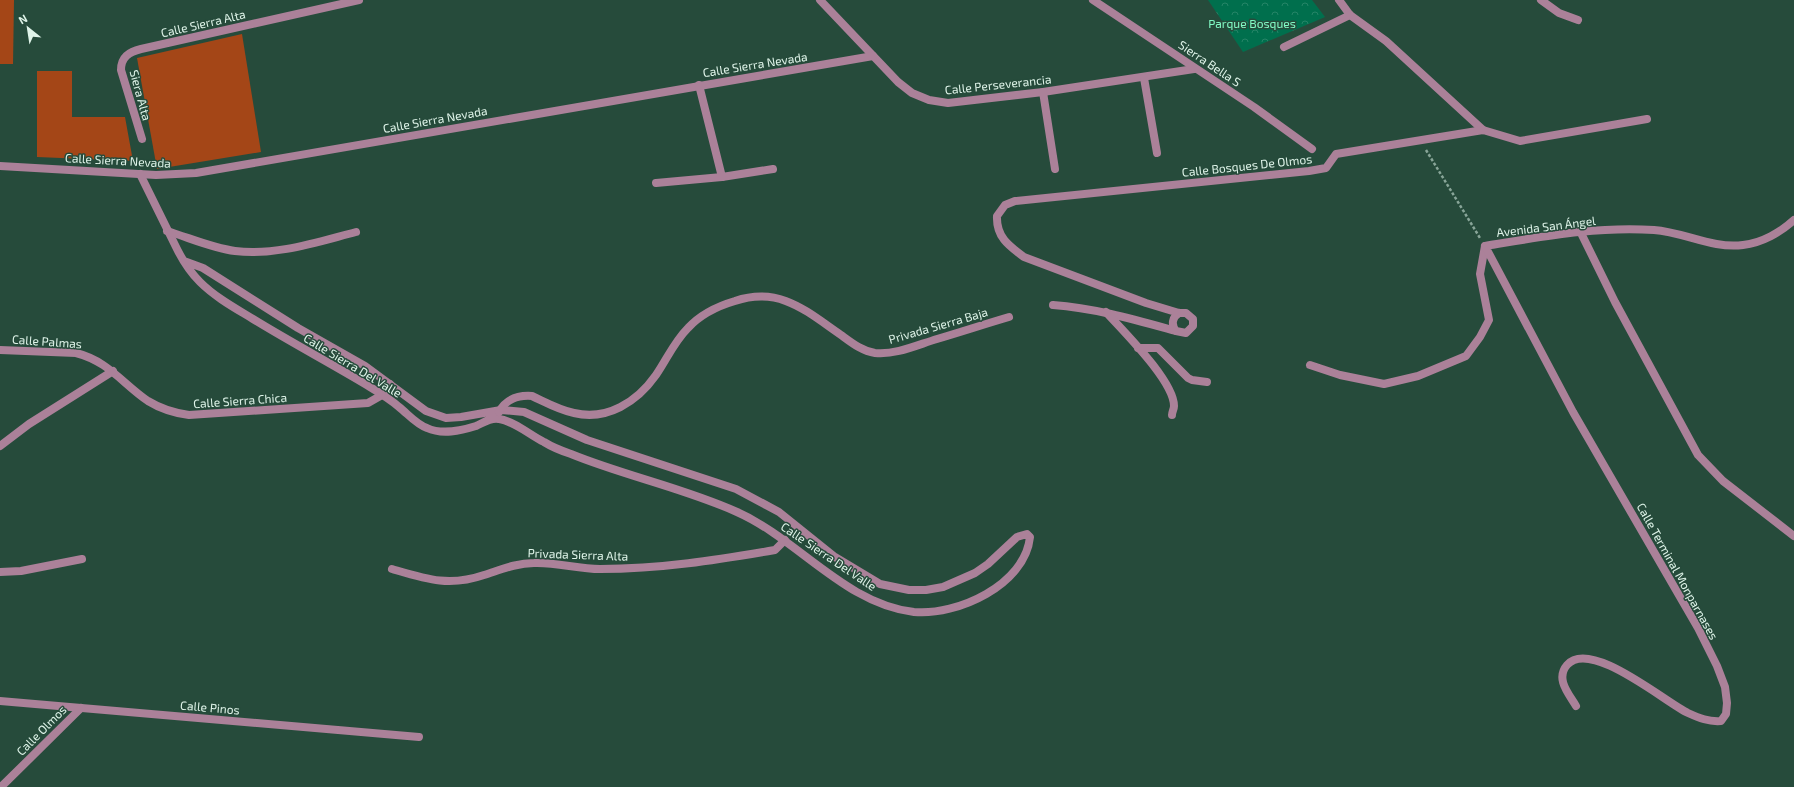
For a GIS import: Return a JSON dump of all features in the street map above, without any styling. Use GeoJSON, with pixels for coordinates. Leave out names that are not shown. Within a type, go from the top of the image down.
{"type":"FeatureCollection","features":[{"type":"Feature","properties":{"kind":"street","name":"Calle Sierra Alta"},"geometry":{"type":"LineString","coordinates":[[124,57],[141,49],[359,0]]}},
{"type":"Feature","properties":{"kind":"street","name":"Calle Perseverancia"},"geometry":{"type":"LineString","coordinates":[[820,0],[898,82],[912,93],[929,100],[948,103],[1043,92],[1144,78],[1194,68]]}},
{"type":"Feature","properties":{"kind":"street","name":"Sierra Bella S"},"geometry":{"type":"LineString","coordinates":[[1093,0],[1254,107],[1312,149]]}},
{"type":"Feature","properties":{"kind":"street"},"geometry":{"type":"LineString","coordinates":[[1339,0],[1350,15],[1386,41],[1483,130]]}},
{"type":"Feature","properties":{"kind":"street"},"geometry":{"type":"LineString","coordinates":[[1541,0],[1559,12],[1578,20]]}},
{"type":"Feature","properties":{"kind":"street"},"geometry":{"type":"LineString","coordinates":[[1284,47],[1350,15]]}},
{"type":"Feature","properties":{"kind":"street","name":"Calle Sierra Nevada"},"geometry":{"type":"LineString","coordinates":[[0,166],[175,175],[223,169],[699,85],[873,56]]}},
{"type":"Feature","properties":{"kind":"street","name":"Siera Alta"},"geometry":{"type":"LineString","coordinates":[[124,57],[121,70],[126,92],[142,138]]}},
{"type":"Feature","properties":{"kind":"street"},"geometry":{"type":"LineString","coordinates":[[1144,78],[1157,153]]}},
{"type":"Feature","properties":{"kind":"street"},"geometry":{"type":"LineString","coordinates":[[699,85],[722,177]]}},
{"type":"Feature","properties":{"kind":"street"},"geometry":{"type":"LineString","coordinates":[[1043,92],[1055,169]]}},
{"type":"Feature","properties":{"kind":"street","name":"Calle Bosques De Olmos"},"geometry":{"type":"LineString","coordinates":[[1179,313],[1146,303],[1024,257],[1010,247],[1003,239],[999,232],[997,216],[1005,205],[1015,201],[1309,172],[1326,168],[1336,154],[1420,139],[1483,130],[1520,141],[1647,119]]}},
{"type":"Feature","properties":{"kind":"street"},"geometry":{"type":"LineString","coordinates":[[656,183],[722,177],[772,169]]}},
{"type":"Feature","properties":{"kind":"street","name":"Calle Sierra Del Valle"},"geometry":{"type":"LineString","coordinates":[[140,174],[184,261],[200,283],[228,303],[299,347],[382,395],[420,424],[438,431],[462,430],[496,418],[505,420],[546,443],[576,457],[736,511],[752,519],[785,540],[857,593],[875,602],[898,609],[917,612],[937,611],[959,606],[979,597],[1000,585],[1018,567],[1028,548],[1030,537],[1025,534],[1017,536],[988,564],[957,582],[926,590],[894,588],[880,584],[864,576],[835,557],[779,512],[736,489],[587,440],[524,412],[501,410],[446,418],[426,411],[359,361],[298,328],[204,268],[184,261]]}},
{"type":"Feature","properties":{"kind":"street","name":"Avenida San Ángel"},"geometry":{"type":"LineString","coordinates":[[1485,246],[1580,231],[1656,230],[1732,246],[1759,240],[1784,229],[1794,220]]}},
{"type":"Feature","properties":{"kind":"street"},"geometry":{"type":"LineString","coordinates":[[168,231],[211,246],[253,252],[278,251],[356,232]]}},
{"type":"Feature","properties":{"kind":"street"},"geometry":{"type":"LineString","coordinates":[[1580,231],[1615,302],[1698,455],[1723,481],[1794,536]]}},
{"type":"Feature","properties":{"kind":"street"},"geometry":{"type":"LineString","coordinates":[[1310,365],[1340,375],[1384,384],[1418,376],[1466,356],[1480,338],[1489,320],[1480,274],[1485,246]]}},
{"type":"Feature","properties":{"kind":"street","name":"Calle Terminal Monparnases"},"geometry":{"type":"LineString","coordinates":[[1485,246],[1573,412],[1698,628],[1717,666],[1725,687],[1727,703],[1726,714],[1721,721],[1714,722],[1702,719],[1687,712],[1634,678],[1604,663],[1590,658],[1579,659],[1567,664],[1562,674],[1564,686],[1576,706]]}},
{"type":"Feature","properties":{"kind":"street","name":"Privada Sierra Baja"},"geometry":{"type":"LineString","coordinates":[[496,418],[509,400],[526,395],[532,396],[565,410],[586,415],[612,411],[621,407],[641,394],[674,344],[688,327],[713,310],[735,301],[752,297],[770,296],[790,301],[865,351],[876,353],[903,350],[1009,316]]}},
{"type":"Feature","properties":{"kind":"street"},"geometry":{"type":"LineString","coordinates":[[1053,305],[1106,312],[1176,331],[1186,333],[1193,326],[1191,316],[1186,313],[1179,313],[1174,318],[1173,325],[1176,331]]}},
{"type":"Feature","properties":{"kind":"street"},"geometry":{"type":"LineString","coordinates":[[1106,312],[1138,348],[1166,385],[1174,405],[1172,415]]}},
{"type":"Feature","properties":{"kind":"street"},"geometry":{"type":"LineString","coordinates":[[1138,348],[1158,348],[1188,378],[1207,382]]}},
{"type":"Feature","properties":{"kind":"street","name":"Calle Palmas"},"geometry":{"type":"LineString","coordinates":[[0,350],[76,353],[93,359],[113,371]]}},
{"type":"Feature","properties":{"kind":"street"},"geometry":{"type":"LineString","coordinates":[[0,446],[29,424],[113,371]]}},
{"type":"Feature","properties":{"kind":"street","name":"Calle Sierra Chica"},"geometry":{"type":"LineString","coordinates":[[113,371],[160,408],[189,416],[368,403],[382,395],[390,384]]}},
{"type":"Feature","properties":{"kind":"street","name":"Privada Sierra Alta"},"geometry":{"type":"LineString","coordinates":[[392,568],[423,578],[450,582],[476,577],[511,566],[534,562],[586,568],[664,567],[775,550],[785,540]]}},
{"type":"Feature","properties":{"kind":"street"},"geometry":{"type":"LineString","coordinates":[[0,572],[21,570],[82,559]]}},
{"type":"Feature","properties":{"kind":"street","name":"Calle Pinos"},"geometry":{"type":"LineString","coordinates":[[0,701],[419,738]]}},
{"type":"Feature","properties":{"kind":"street","name":"Calle Olmos"},"geometry":{"type":"LineString","coordinates":[[1,787],[81,708]]}},
{"type":"Feature","properties":{"kind":"path"},"geometry":{"type":"LineString","coordinates":[[1420,139],[1485,246]]}},
{"type":"Feature","properties":{"kind":"green space","name":"Parque Bosques"},"geometry":{"type":"Polygon","coordinates":[[[1208,0],[1312,0],[1325,17],[1243,52],[1208,0]]]}},
{"type":"Feature","properties":{"kind":"building"},"geometry":{"type":"Polygon","coordinates":[[[0,0],[14,0],[13,64],[0,64],[0,0]]]}},
{"type":"Feature","properties":{"kind":"building"},"geometry":{"type":"Polygon","coordinates":[[[242,34],[261,152],[157,169],[137,58],[242,34]]]}},
{"type":"Feature","properties":{"kind":"building"},"geometry":{"type":"Polygon","coordinates":[[[37,71],[72,71],[72,117],[125,117],[133,161],[37,157],[37,71]]]}}]}
